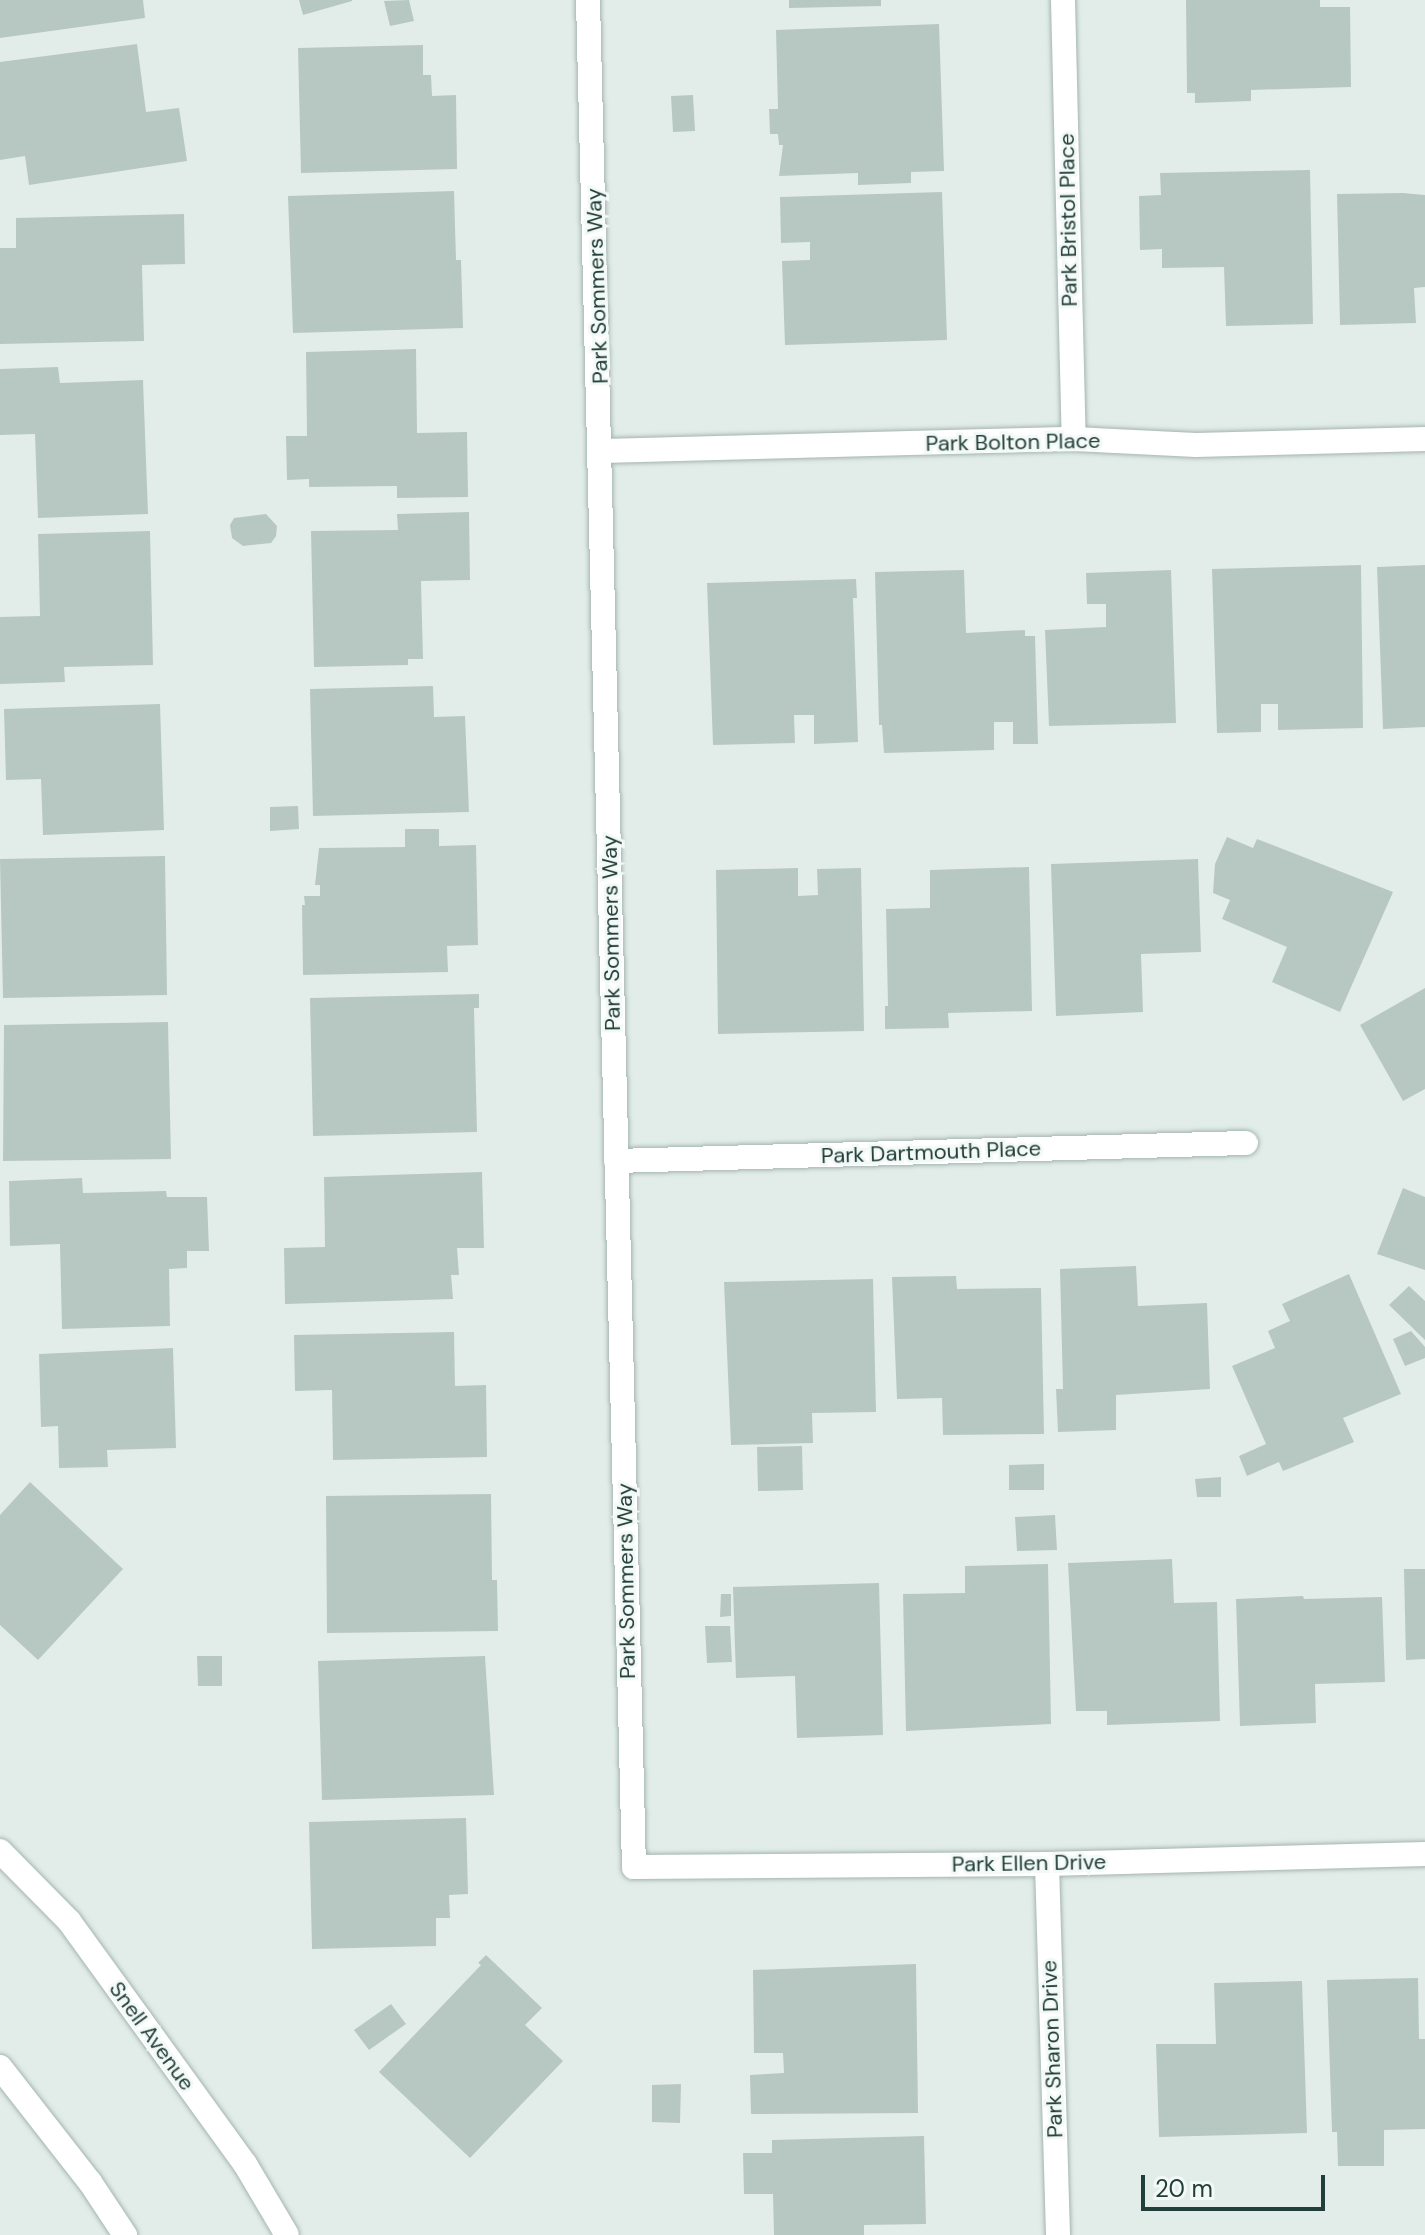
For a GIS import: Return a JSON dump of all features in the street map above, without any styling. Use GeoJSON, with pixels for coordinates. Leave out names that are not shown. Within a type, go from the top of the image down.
{"type":"FeatureCollection","features":[{"type":"Feature","properties":{"kind":"street","name":"Park Sommers Way"},"geometry":{"type":"LineString","coordinates":[[588,0],[602,451],[634,1867]]}},
{"type":"Feature","properties":{"kind":"street","name":"Park Bristol Place"},"geometry":{"type":"LineString","coordinates":[[1063,0],[1074,439]]}},
{"type":"Feature","properties":{"kind":"street","name":"Park Bolton Place"},"geometry":{"type":"LineString","coordinates":[[602,451],[1074,439],[1196,445],[1425,439]]}},
{"type":"Feature","properties":{"kind":"street","name":"Park Dartmouth Place"},"geometry":{"type":"LineString","coordinates":[[616,1161],[1246,1143]]}},
{"type":"Feature","properties":{"kind":"street","name":"Snell Avenue"},"geometry":{"type":"LineString","coordinates":[[0,1851],[69,1921],[245,2164],[287,2235]]}},
{"type":"Feature","properties":{"kind":"street","name":"Park Ellen Drive"},"geometry":{"type":"LineString","coordinates":[[634,1867],[1047,1864],[1425,1854]]}},
{"type":"Feature","properties":{"kind":"street","name":"Park Sharon Drive"},"geometry":{"type":"LineString","coordinates":[[1047,1864],[1058,2235]]}},
{"type":"Feature","properties":{"kind":"street"},"geometry":{"type":"LineString","coordinates":[[0,2067],[90,2182],[125,2235]]}},
{"type":"Feature","properties":{"kind":"building"},"geometry":{"type":"Polygon","coordinates":[[[0,0],[143,0],[145,18],[0,38],[0,0]]]}},
{"type":"Feature","properties":{"kind":"building"},"geometry":{"type":"Polygon","coordinates":[[[299,0],[352,0],[352,1],[303,15],[299,0]]]}},
{"type":"Feature","properties":{"kind":"building"},"geometry":{"type":"Polygon","coordinates":[[[409,0],[414,21],[390,26],[384,1],[409,0]]]}},
{"type":"Feature","properties":{"kind":"building"},"geometry":{"type":"Polygon","coordinates":[[[789,0],[881,0],[881,6],[789,8],[789,0]]]}},
{"type":"Feature","properties":{"kind":"building"},"geometry":{"type":"Polygon","coordinates":[[[1186,0],[1320,0],[1320,7],[1350,7],[1351,87],[1251,90],[1251,101],[1195,103],[1195,93],[1187,93],[1186,0]]]}},
{"type":"Feature","properties":{"kind":"building"},"geometry":{"type":"Polygon","coordinates":[[[939,24],[944,171],[911,172],[911,183],[858,185],[858,173],[779,176],[783,145],[779,145],[778,134],[770,134],[769,109],[778,109],[776,30],[939,24]]]}},
{"type":"Feature","properties":{"kind":"building"},"geometry":{"type":"Polygon","coordinates":[[[137,44],[146,112],[179,108],[187,161],[29,185],[25,156],[0,160],[0,62],[137,44]]]}},
{"type":"Feature","properties":{"kind":"building"},"geometry":{"type":"Polygon","coordinates":[[[423,45],[423,75],[431,75],[432,96],[456,95],[457,169],[301,173],[298,48],[423,45]]]}},
{"type":"Feature","properties":{"kind":"building"},"geometry":{"type":"Polygon","coordinates":[[[693,95],[695,131],[673,132],[671,96],[693,95]]]}},
{"type":"Feature","properties":{"kind":"building"},"geometry":{"type":"Polygon","coordinates":[[[1310,170],[1313,324],[1226,326],[1224,267],[1162,268],[1162,249],[1140,250],[1139,196],[1161,195],[1160,173],[1310,170]]]}},
{"type":"Feature","properties":{"kind":"building"},"geometry":{"type":"Polygon","coordinates":[[[454,191],[456,260],[461,260],[463,328],[293,333],[288,196],[454,191]]]}},
{"type":"Feature","properties":{"kind":"building"},"geometry":{"type":"Polygon","coordinates":[[[942,192],[947,340],[785,345],[782,261],[810,260],[810,242],[781,243],[780,197],[942,192]]]}},
{"type":"Feature","properties":{"kind":"building"},"geometry":{"type":"Polygon","coordinates":[[[1337,194],[1425,195],[1425,287],[1414,288],[1416,323],[1340,325],[1337,194]]]}},
{"type":"Feature","properties":{"kind":"building"},"geometry":{"type":"Polygon","coordinates":[[[184,214],[185,264],[142,265],[144,341],[0,344],[0,248],[16,248],[16,218],[184,214]]]}},
{"type":"Feature","properties":{"kind":"building"},"geometry":{"type":"Polygon","coordinates":[[[416,349],[417,433],[467,432],[468,497],[397,498],[397,486],[309,487],[309,479],[287,480],[286,436],[307,436],[306,352],[416,349]]]}},
{"type":"Feature","properties":{"kind":"building"},"geometry":{"type":"Polygon","coordinates":[[[58,367],[60,383],[143,380],[148,514],[38,518],[35,434],[0,435],[0,369],[58,367]]]}},
{"type":"Feature","properties":{"kind":"building"},"geometry":{"type":"Polygon","coordinates":[[[469,512],[470,580],[421,581],[423,659],[408,659],[408,665],[314,667],[311,531],[398,530],[397,514],[469,512]]]}},
{"type":"Feature","properties":{"kind":"building"},"geometry":{"type":"Polygon","coordinates":[[[266,514],[277,526],[271,543],[243,546],[232,538],[230,525],[234,518],[266,514]]]}},
{"type":"Feature","properties":{"kind":"building"},"geometry":{"type":"Polygon","coordinates":[[[150,531],[153,665],[64,667],[65,682],[0,684],[0,617],[40,616],[38,534],[150,531]]]}},
{"type":"Feature","properties":{"kind":"building"},"geometry":{"type":"Polygon","coordinates":[[[1361,565],[1363,728],[1278,730],[1278,704],[1261,704],[1261,732],[1217,733],[1212,569],[1361,565]]]}},
{"type":"Feature","properties":{"kind":"building"},"geometry":{"type":"Polygon","coordinates":[[[1425,565],[1425,727],[1383,729],[1377,567],[1425,565]]]}},
{"type":"Feature","properties":{"kind":"building"},"geometry":{"type":"Polygon","coordinates":[[[964,570],[966,633],[1025,630],[1025,636],[1035,636],[1038,744],[1013,744],[1013,722],[994,722],[994,750],[884,753],[882,725],[879,725],[875,572],[964,570]]]}},
{"type":"Feature","properties":{"kind":"building"},"geometry":{"type":"Polygon","coordinates":[[[1171,570],[1176,723],[1049,726],[1045,630],[1106,627],[1106,604],[1087,604],[1086,573],[1171,570]]]}},
{"type":"Feature","properties":{"kind":"building"},"geometry":{"type":"Polygon","coordinates":[[[856,579],[857,598],[853,598],[858,742],[814,744],[814,715],[794,715],[795,743],[713,745],[707,583],[856,579]]]}},
{"type":"Feature","properties":{"kind":"building"},"geometry":{"type":"Polygon","coordinates":[[[433,686],[434,717],[465,716],[469,812],[313,816],[310,689],[433,686]]]}},
{"type":"Feature","properties":{"kind":"building"},"geometry":{"type":"Polygon","coordinates":[[[160,704],[164,830],[43,835],[41,779],[6,780],[4,709],[160,704]]]}},
{"type":"Feature","properties":{"kind":"building"},"geometry":{"type":"Polygon","coordinates":[[[298,806],[299,829],[270,831],[270,807],[298,806]]]}},
{"type":"Feature","properties":{"kind":"building"},"geometry":{"type":"Polygon","coordinates":[[[405,829],[439,829],[439,846],[476,845],[478,945],[447,946],[448,972],[303,975],[302,905],[305,905],[304,896],[320,896],[320,885],[315,885],[319,848],[405,847],[405,829]]]}},
{"type":"Feature","properties":{"kind":"building"},"geometry":{"type":"Polygon","coordinates":[[[1227,837],[1253,848],[1257,839],[1393,892],[1340,1012],[1272,982],[1287,947],[1222,919],[1230,900],[1213,893],[1215,864],[1227,837]]]}},
{"type":"Feature","properties":{"kind":"building"},"geometry":{"type":"Polygon","coordinates":[[[165,856],[167,995],[3,998],[0,859],[165,856]]]}},
{"type":"Feature","properties":{"kind":"building"},"geometry":{"type":"Polygon","coordinates":[[[1198,859],[1201,952],[1141,954],[1143,1012],[1056,1016],[1051,864],[1198,859]]]}},
{"type":"Feature","properties":{"kind":"building"},"geometry":{"type":"Polygon","coordinates":[[[1029,867],[1032,1011],[948,1013],[949,1028],[885,1029],[885,1006],[888,1006],[886,909],[930,908],[930,870],[1029,867]]]}},
{"type":"Feature","properties":{"kind":"building"},"geometry":{"type":"Polygon","coordinates":[[[798,868],[798,896],[818,895],[817,869],[861,868],[864,1031],[718,1034],[716,870],[798,868]]]}},
{"type":"Feature","properties":{"kind":"building"},"geometry":{"type":"Polygon","coordinates":[[[1425,988],[1425,1089],[1403,1101],[1360,1025],[1425,988]]]}},
{"type":"Feature","properties":{"kind":"building"},"geometry":{"type":"Polygon","coordinates":[[[479,994],[479,1008],[474,1008],[477,1132],[313,1136],[310,998],[479,994]]]}},
{"type":"Feature","properties":{"kind":"building"},"geometry":{"type":"Polygon","coordinates":[[[168,1022],[171,1159],[3,1161],[4,1025],[168,1022]]]}},
{"type":"Feature","properties":{"kind":"building"},"geometry":{"type":"Polygon","coordinates":[[[482,1172],[484,1248],[457,1248],[459,1275],[451,1275],[453,1299],[285,1304],[284,1248],[325,1247],[324,1177],[482,1172]]]}},
{"type":"Feature","properties":{"kind":"building"},"geometry":{"type":"Polygon","coordinates":[[[82,1178],[83,1193],[166,1191],[167,1197],[207,1197],[209,1251],[187,1251],[187,1268],[169,1269],[170,1326],[62,1329],[60,1244],[10,1246],[9,1181],[82,1178]]]}},
{"type":"Feature","properties":{"kind":"building"},"geometry":{"type":"Polygon","coordinates":[[[1403,1188],[1425,1197],[1425,1270],[1377,1254],[1403,1188]]]}},
{"type":"Feature","properties":{"kind":"building"},"geometry":{"type":"Polygon","coordinates":[[[1136,1266],[1138,1306],[1207,1303],[1210,1389],[1116,1395],[1116,1430],[1058,1432],[1056,1389],[1063,1389],[1060,1269],[1136,1266]]]}},
{"type":"Feature","properties":{"kind":"building"},"geometry":{"type":"Polygon","coordinates":[[[1349,1274],[1401,1394],[1343,1418],[1354,1442],[1283,1471],[1279,1462],[1247,1476],[1239,1456],[1266,1444],[1232,1366],[1275,1348],[1268,1331],[1290,1321],[1282,1304],[1349,1274]]]}},
{"type":"Feature","properties":{"kind":"building"},"geometry":{"type":"Polygon","coordinates":[[[956,1276],[957,1289],[1041,1288],[1044,1434],[943,1435],[942,1398],[897,1399],[892,1277],[956,1276]]]}},
{"type":"Feature","properties":{"kind":"building"},"geometry":{"type":"Polygon","coordinates":[[[873,1279],[876,1412],[812,1413],[813,1443],[731,1445],[724,1282],[873,1279]]]}},
{"type":"Feature","properties":{"kind":"building"},"geometry":{"type":"Polygon","coordinates":[[[1409,1286],[1425,1301],[1425,1340],[1389,1305],[1409,1286]]]}},
{"type":"Feature","properties":{"kind":"building"},"geometry":{"type":"Polygon","coordinates":[[[1411,1331],[1425,1347],[1425,1358],[1405,1366],[1393,1339],[1411,1331]]]}},
{"type":"Feature","properties":{"kind":"building"},"geometry":{"type":"Polygon","coordinates":[[[454,1332],[455,1386],[486,1385],[487,1457],[333,1460],[332,1390],[295,1391],[294,1335],[454,1332]]]}},
{"type":"Feature","properties":{"kind":"building"},"geometry":{"type":"Polygon","coordinates":[[[173,1348],[176,1448],[107,1450],[108,1467],[59,1468],[58,1426],[41,1427],[39,1354],[173,1348]]]}},
{"type":"Feature","properties":{"kind":"building"},"geometry":{"type":"Polygon","coordinates":[[[802,1446],[803,1490],[758,1491],[757,1447],[802,1446]]]}},
{"type":"Feature","properties":{"kind":"building"},"geometry":{"type":"Polygon","coordinates":[[[1044,1464],[1044,1490],[1009,1490],[1009,1465],[1044,1464]]]}},
{"type":"Feature","properties":{"kind":"building"},"geometry":{"type":"Polygon","coordinates":[[[1221,1477],[1221,1497],[1197,1497],[1195,1479],[1221,1477]]]}},
{"type":"Feature","properties":{"kind":"building"},"geometry":{"type":"Polygon","coordinates":[[[30,1482],[123,1569],[38,1660],[0,1625],[0,1515],[30,1482]]]}},
{"type":"Feature","properties":{"kind":"building"},"geometry":{"type":"Polygon","coordinates":[[[491,1494],[492,1580],[497,1580],[498,1631],[327,1633],[326,1496],[491,1494]]]}},
{"type":"Feature","properties":{"kind":"building"},"geometry":{"type":"Polygon","coordinates":[[[1055,1515],[1057,1550],[1017,1551],[1015,1517],[1055,1515]]]}},
{"type":"Feature","properties":{"kind":"building"},"geometry":{"type":"Polygon","coordinates":[[[1172,1559],[1174,1603],[1217,1602],[1220,1721],[1107,1725],[1107,1711],[1076,1711],[1068,1563],[1172,1559]]]}},
{"type":"Feature","properties":{"kind":"building"},"geometry":{"type":"Polygon","coordinates":[[[1048,1564],[1051,1724],[906,1731],[903,1594],[965,1593],[965,1566],[1048,1564]]]}},
{"type":"Feature","properties":{"kind":"building"},"geometry":{"type":"Polygon","coordinates":[[[1404,1569],[1425,1569],[1425,1659],[1406,1660],[1404,1569]]]}},
{"type":"Feature","properties":{"kind":"building"},"geometry":{"type":"Polygon","coordinates":[[[879,1583],[883,1735],[797,1738],[795,1676],[736,1678],[733,1587],[879,1583]]]}},
{"type":"Feature","properties":{"kind":"building"},"geometry":{"type":"Polygon","coordinates":[[[721,1594],[731,1594],[731,1616],[720,1617],[721,1594]]]}},
{"type":"Feature","properties":{"kind":"building"},"geometry":{"type":"Polygon","coordinates":[[[1303,1596],[1304,1599],[1382,1597],[1385,1682],[1315,1684],[1316,1723],[1240,1726],[1236,1599],[1303,1596]]]}},
{"type":"Feature","properties":{"kind":"building"},"geometry":{"type":"Polygon","coordinates":[[[705,1626],[730,1626],[732,1662],[707,1663],[705,1626]]]}},
{"type":"Feature","properties":{"kind":"building"},"geometry":{"type":"Polygon","coordinates":[[[197,1656],[222,1656],[222,1686],[198,1686],[197,1656]]]}},
{"type":"Feature","properties":{"kind":"building"},"geometry":{"type":"Polygon","coordinates":[[[485,1656],[494,1795],[322,1800],[318,1661],[485,1656]]]}},
{"type":"Feature","properties":{"kind":"building"},"geometry":{"type":"Polygon","coordinates":[[[466,1818],[468,1894],[449,1895],[450,1918],[436,1918],[436,1946],[312,1949],[309,1822],[466,1818]]]}},
{"type":"Feature","properties":{"kind":"building"},"geometry":{"type":"Polygon","coordinates":[[[486,1955],[542,2008],[525,2025],[563,2061],[470,2158],[379,2072],[481,1965],[478,1963],[486,1955]]]}},
{"type":"Feature","properties":{"kind":"building"},"geometry":{"type":"Polygon","coordinates":[[[916,1964],[918,2113],[751,2114],[750,2075],[784,2073],[783,2053],[754,2053],[753,1970],[916,1964]]]}},
{"type":"Feature","properties":{"kind":"building"},"geometry":{"type":"Polygon","coordinates":[[[1418,1978],[1419,2039],[1425,2039],[1425,2129],[1384,2130],[1384,2166],[1338,2166],[1337,2132],[1332,2132],[1327,1980],[1418,1978]]]}},
{"type":"Feature","properties":{"kind":"building"},"geometry":{"type":"Polygon","coordinates":[[[1302,1981],[1307,2133],[1159,2137],[1156,2044],[1216,2044],[1214,1983],[1302,1981]]]}},
{"type":"Feature","properties":{"kind":"building"},"geometry":{"type":"Polygon","coordinates":[[[391,2004],[406,2024],[369,2050],[354,2030],[391,2004]]]}},
{"type":"Feature","properties":{"kind":"building"},"geometry":{"type":"Polygon","coordinates":[[[681,2084],[680,2123],[652,2122],[652,2085],[681,2084]]]}},
{"type":"Feature","properties":{"kind":"building"},"geometry":{"type":"Polygon","coordinates":[[[924,2136],[926,2224],[864,2225],[864,2235],[774,2235],[773,2194],[744,2194],[743,2153],[772,2153],[772,2140],[924,2136]]]}}]}
